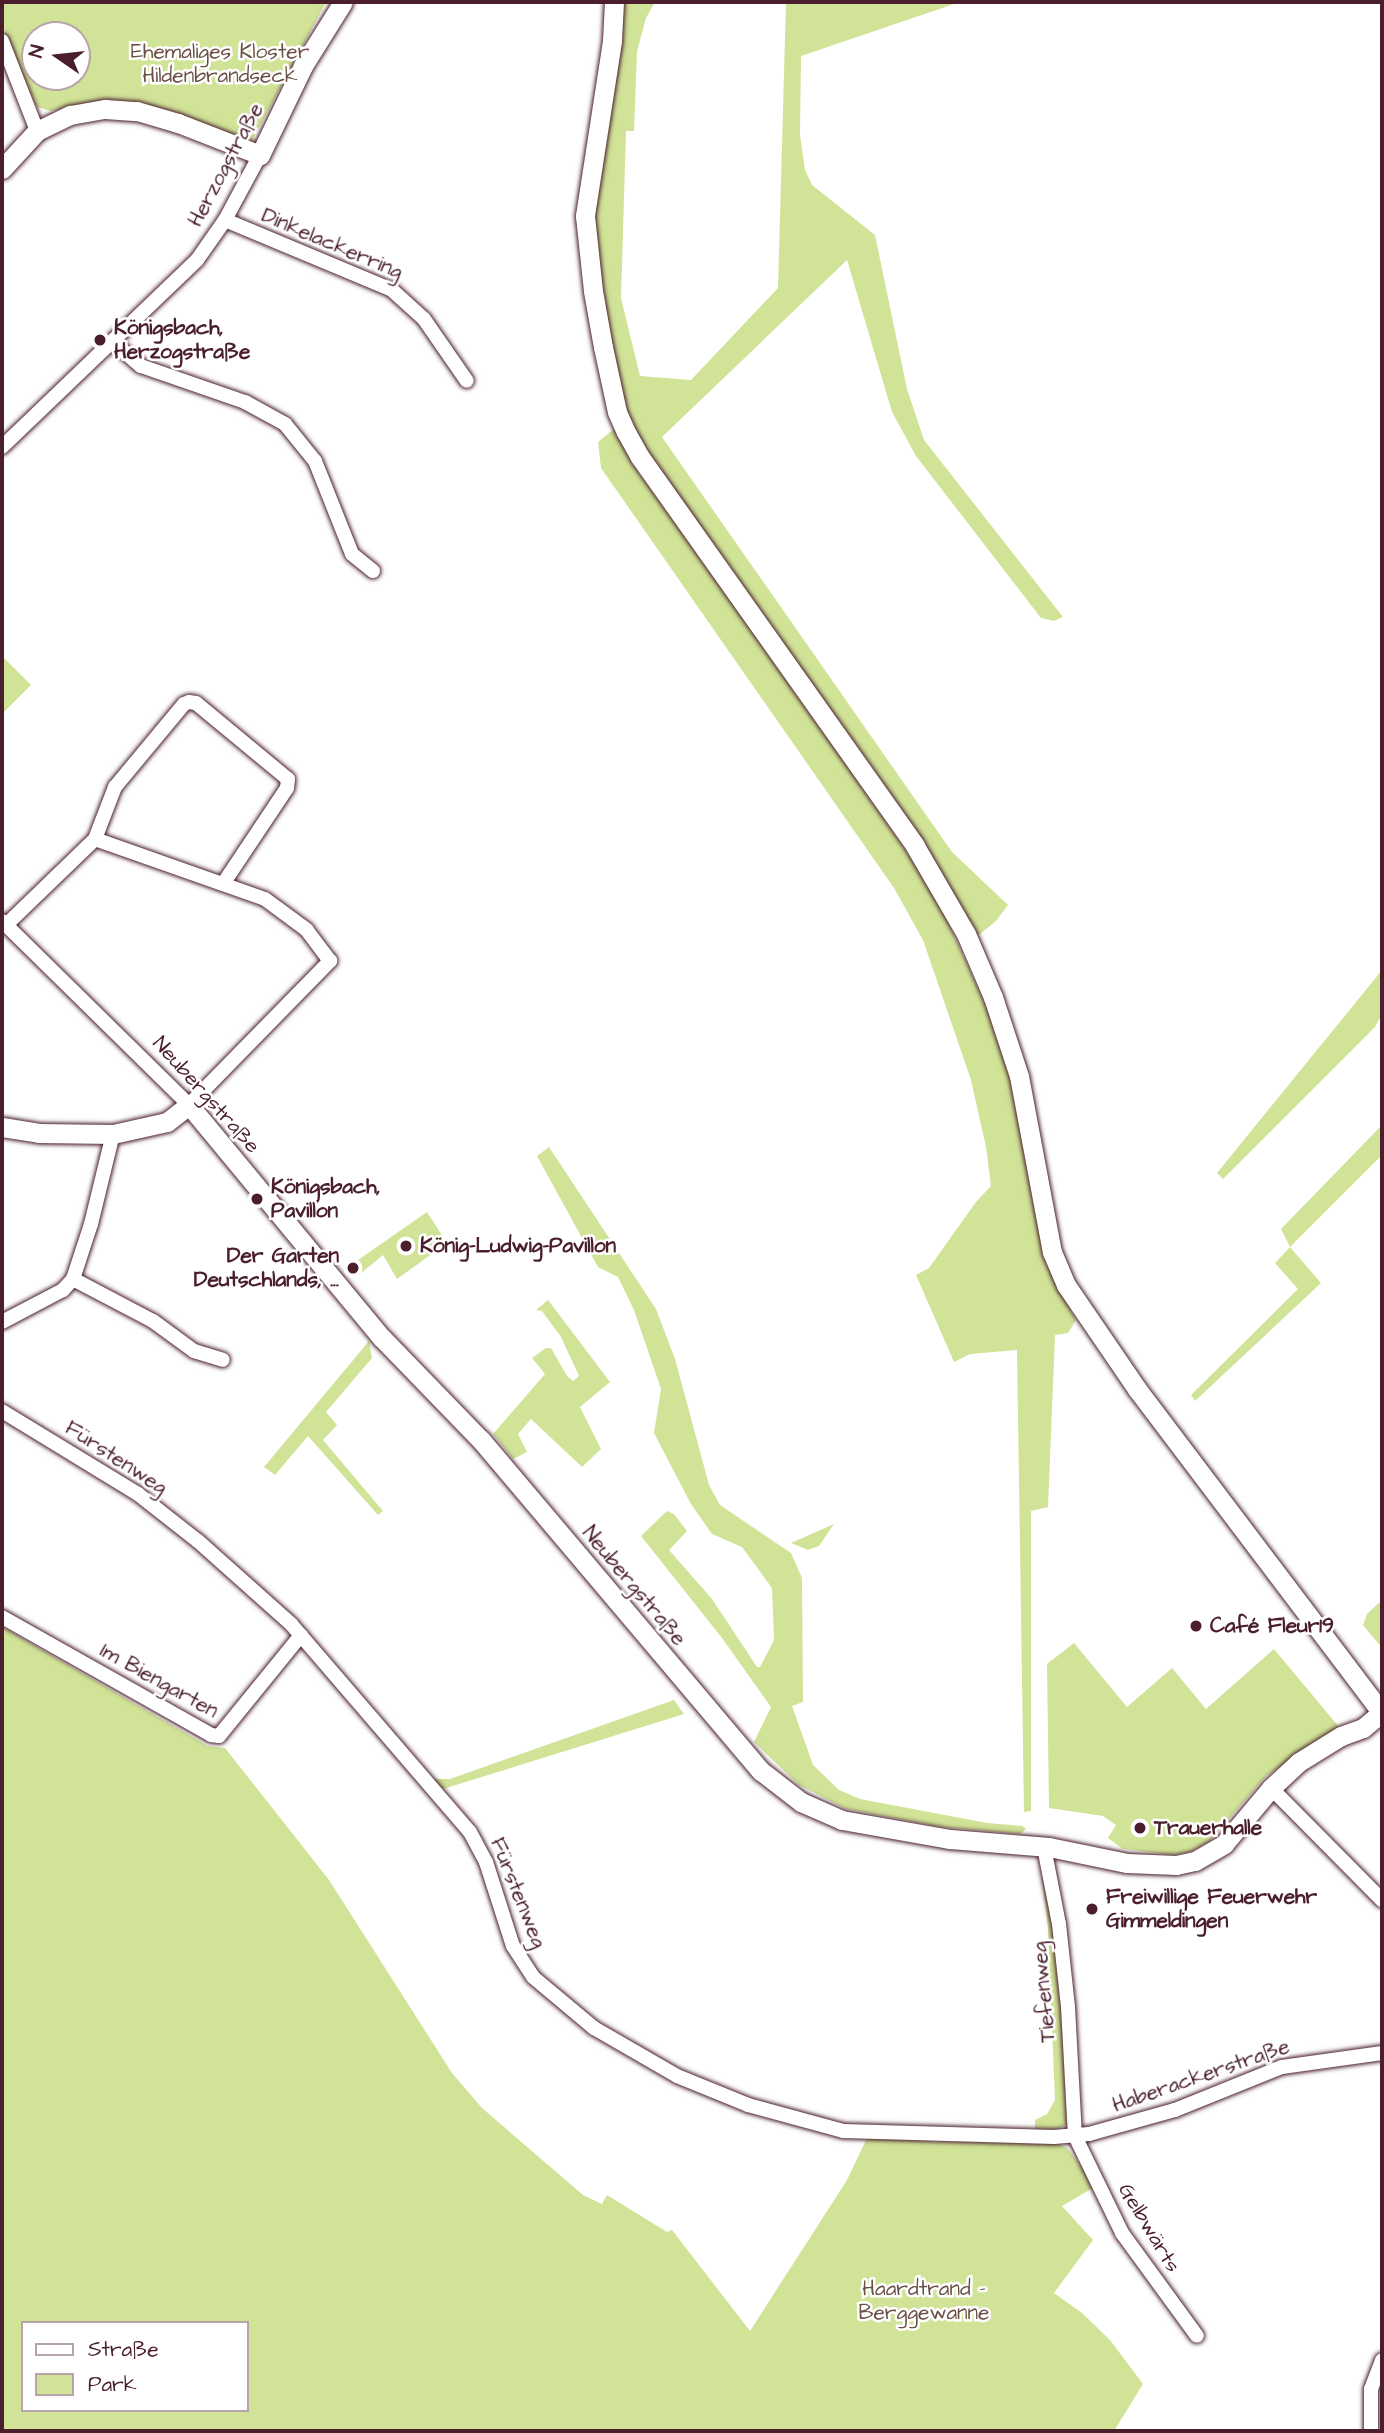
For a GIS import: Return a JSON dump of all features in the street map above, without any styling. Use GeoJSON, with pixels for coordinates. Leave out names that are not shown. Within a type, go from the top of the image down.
{"type":"FeatureCollection","features":[{"type":"Feature","properties":{"kind":"street","name":"Herzogstraße"},"geometry":{"type":"LineString","coordinates":[[2,447],[197,260],[225,220],[303,66],[343,2]]}},
{"type":"Feature","properties":{"kind":"street"},"geometry":{"type":"LineString","coordinates":[[614,2],[612,41],[585,216],[593,291],[617,412],[640,457],[915,846],[948,899],[985,977],[1013,1054],[1052,1252],[1066,1285],[1129,1378],[1382,1712]]}},
{"type":"Feature","properties":{"kind":"street"},"geometry":{"type":"LineString","coordinates":[[2,40],[37,131]]}},
{"type":"Feature","properties":{"kind":"street"},"geometry":{"type":"LineString","coordinates":[[2,169],[37,131],[70,115],[123,109],[208,132],[260,155]]}},
{"type":"Feature","properties":{"kind":"street","name":"Dinkelackerring"},"geometry":{"type":"LineString","coordinates":[[225,220],[392,290],[424,319],[467,381]]}},
{"type":"Feature","properties":{"kind":"street"},"geometry":{"type":"LineString","coordinates":[[113,342],[141,366],[245,402],[285,424],[315,461],[352,554],[373,571]]}},
{"type":"Feature","properties":{"kind":"street"},"geometry":{"type":"LineString","coordinates":[[4,923],[95,839],[115,788],[184,704],[196,704],[282,774],[289,783],[223,884]]}},
{"type":"Feature","properties":{"kind":"street"},"geometry":{"type":"LineString","coordinates":[[2,1127],[38,1133],[113,1134],[167,1122],[189,1105],[330,961],[307,930],[265,899],[95,839]]}},
{"type":"Feature","properties":{"kind":"street","name":"Neubergstraße"},"geometry":{"type":"LineString","coordinates":[[4,923],[189,1105],[382,1338],[481,1440],[761,1771],[801,1802],[842,1820],[950,1839],[1044,1847],[1127,1863],[1176,1865],[1195,1861],[1224,1844],[1271,1788],[1319,1748],[1363,1728],[1382,1712]]}},
{"type":"Feature","properties":{"kind":"street"},"geometry":{"type":"LineString","coordinates":[[2,1322],[63,1290],[73,1279],[91,1224],[113,1134]]}},
{"type":"Feature","properties":{"kind":"street"},"geometry":{"type":"LineString","coordinates":[[73,1279],[153,1321],[194,1351],[223,1360]]}},
{"type":"Feature","properties":{"kind":"street","name":"Fürstenweg"},"geometry":{"type":"LineString","coordinates":[[2,1410],[138,1494],[198,1541],[301,1635],[470,1832],[486,1862],[513,1946],[533,1977],[594,2028],[636,2054],[711,2091],[760,2109],[843,2131],[904,2135],[1075,2136]]}},
{"type":"Feature","properties":{"kind":"street","name":"Im Biengarten"},"geometry":{"type":"LineString","coordinates":[[2,1617],[211,1735],[219,1736],[301,1635]]}},
{"type":"Feature","properties":{"kind":"street"},"geometry":{"type":"LineString","coordinates":[[1271,1788],[1382,1900]]}},
{"type":"Feature","properties":{"kind":"street","name":"Tiefenweg"},"geometry":{"type":"LineString","coordinates":[[1044,1847],[1059,1924],[1068,2007],[1075,2136]]}},
{"type":"Feature","properties":{"kind":"street","name":"Haberackerstraße"},"geometry":{"type":"LineString","coordinates":[[1075,2136],[1175,2110],[1282,2067],[1382,2053]]}},
{"type":"Feature","properties":{"kind":"street","name":"Gelbwärts"},"geometry":{"type":"LineString","coordinates":[[1075,2136],[1122,2233],[1197,2336]]}},
{"type":"Feature","properties":{"kind":"street"},"geometry":{"type":"LineString","coordinates":[[1371,2431],[1371,2389],[1382,2360]]}},
{"type":"Feature","properties":{"kind":"green space","name":"Ehemaliges Kloster Hildenbrandseck"},"geometry":{"type":"Polygon","coordinates":[[[2,2],[326,2],[252,141],[101,101],[51,111],[37,107],[30,91],[91,91],[91,21],[21,21],[21,72],[5,36],[2,2]]]}},
{"type":"Feature","properties":{"kind":"green space"},"geometry":{"type":"Polygon","coordinates":[[[620,2],[655,2],[646,18],[637,51],[634,131],[626,131],[621,298],[640,376],[691,380],[778,288],[786,2],[960,2],[801,56],[800,135],[805,170],[812,185],[875,235],[907,389],[924,440],[1063,617],[1054,621],[1041,618],[916,456],[892,412],[847,260],[662,437],[952,852],[1008,905],[996,921],[975,938],[643,447],[619,390],[590,220],[620,2]]]}},
{"type":"Feature","properties":{"kind":"green space"},"geometry":{"type":"Polygon","coordinates":[[[614,429],[638,472],[712,571],[934,891],[999,1035],[1016,1099],[1056,1284],[1076,1320],[1068,1333],[1055,1335],[1048,1507],[1031,1511],[1031,1811],[1024,1812],[1017,1350],[970,1354],[954,1362],[916,1275],[929,1268],[976,1202],[991,1186],[986,1147],[971,1080],[923,940],[894,888],[601,468],[598,442],[614,429]]]}},
{"type":"Feature","properties":{"kind":"green space"},"geometry":{"type":"Polygon","coordinates":[[[2,656],[31,685],[4,712],[2,710],[2,656]]]}},
{"type":"Feature","properties":{"kind":"green space"},"geometry":{"type":"Polygon","coordinates":[[[1382,970],[1382,1014],[1375,1027],[1223,1179],[1217,1173],[1382,970]]]}},
{"type":"Feature","properties":{"kind":"green space"},"geometry":{"type":"Polygon","coordinates":[[[1382,1125],[1382,1155],[1290,1247],[1281,1229],[1382,1125]]]}},
{"type":"Feature","properties":{"kind":"green space"},"geometry":{"type":"Polygon","coordinates":[[[549,1147],[656,1309],[675,1359],[709,1485],[720,1505],[791,1553],[802,1578],[803,1702],[792,1706],[813,1765],[839,1790],[860,1799],[987,1823],[1023,1826],[1026,1829],[1020,1834],[941,1827],[846,1809],[799,1785],[754,1742],[771,1707],[722,1638],[641,1536],[667,1511],[674,1514],[687,1531],[669,1550],[712,1599],[757,1667],[760,1667],[774,1640],[772,1588],[742,1547],[712,1534],[691,1504],[654,1433],[661,1389],[634,1310],[618,1277],[598,1267],[537,1156],[549,1147]]]}},
{"type":"Feature","properties":{"kind":"green space"},"geometry":{"type":"Polygon","coordinates":[[[427,1212],[447,1243],[397,1279],[383,1255],[360,1274],[348,1267],[427,1212]]]}},
{"type":"Feature","properties":{"kind":"green space"},"geometry":{"type":"Polygon","coordinates":[[[1290,1247],[1321,1283],[1195,1401],[1191,1395],[1298,1289],[1275,1263],[1290,1247]]]}},
{"type":"Feature","properties":{"kind":"green space"},"geometry":{"type":"Polygon","coordinates":[[[548,1300],[610,1382],[580,1407],[601,1449],[582,1467],[531,1419],[518,1434],[527,1452],[513,1459],[493,1434],[545,1374],[532,1358],[546,1348],[551,1348],[567,1376],[573,1381],[579,1376],[561,1337],[542,1311],[536,1310],[548,1300]]]}},
{"type":"Feature","properties":{"kind":"green space"},"geometry":{"type":"Polygon","coordinates":[[[369,1341],[372,1358],[326,1412],[337,1425],[323,1440],[383,1511],[378,1515],[308,1436],[275,1475],[264,1467],[369,1341]]]}},
{"type":"Feature","properties":{"kind":"green space"},"geometry":{"type":"Polygon","coordinates":[[[834,1524],[819,1546],[808,1550],[791,1543],[834,1524]]]}},
{"type":"Feature","properties":{"kind":"green space"},"geometry":{"type":"Polygon","coordinates":[[[1382,1600],[1382,1648],[1363,1625],[1367,1614],[1382,1600]]]}},
{"type":"Feature","properties":{"kind":"green space","name":"Haardtrand - Berggewanne"},"geometry":{"type":"Polygon","coordinates":[[[2,1627],[208,1746],[225,1748],[329,1880],[452,2073],[482,2108],[583,2195],[602,2204],[607,2195],[667,2232],[672,2230],[750,2331],[847,2180],[868,2136],[935,2142],[1057,2143],[1067,2148],[1096,2186],[1062,2206],[1093,2240],[1054,2293],[1082,2313],[1110,2340],[1143,2384],[1114,2431],[2,2431],[2,1627]]]}},
{"type":"Feature","properties":{"kind":"green space"},"geometry":{"type":"Polygon","coordinates":[[[1074,1643],[1127,1707],[1172,1668],[1206,1709],[1274,1649],[1339,1727],[1266,1776],[1209,1842],[1189,1852],[1173,1855],[1123,1849],[1108,1838],[1116,1825],[1103,1816],[1049,1808],[1047,1664],[1074,1643]]]}},
{"type":"Feature","properties":{"kind":"green space"},"geometry":{"type":"Polygon","coordinates":[[[674,1700],[684,1714],[443,1789],[432,1779],[450,1779],[674,1700]]]}},
{"type":"Feature","properties":{"kind":"green space"},"geometry":{"type":"Polygon","coordinates":[[[1041,1868],[1057,1937],[1064,2017],[1067,2124],[1058,2129],[1035,2130],[1035,2120],[1047,2114],[1055,2100],[1048,1928],[1041,1868]]]}},
{"type":"Feature","properties":{"kind":"place","name":"Königsbach, Herzogstraße"},"geometry":{"type":"Point","coordinates":[100,340]}},
{"type":"Feature","properties":{"kind":"place","name":"Königsbach, Pavillon"},"geometry":{"type":"Point","coordinates":[257,1199]}},
{"type":"Feature","properties":{"kind":"place","name":"König-Ludwig-Pavillon"},"geometry":{"type":"Point","coordinates":[406,1246]}},
{"type":"Feature","properties":{"kind":"place","name":"Der Garten Deutschlands, ..."},"geometry":{"type":"Point","coordinates":[353,1268]}},
{"type":"Feature","properties":{"kind":"place","name":"Café Fleur19"},"geometry":{"type":"Point","coordinates":[1196,1626]}},
{"type":"Feature","properties":{"kind":"place","name":"Trauerhalle"},"geometry":{"type":"Point","coordinates":[1140,1828]}},
{"type":"Feature","properties":{"kind":"place","name":"Freiwillige Feuerwehr Gimmeldingen"},"geometry":{"type":"Point","coordinates":[1092,1909]}}]}
